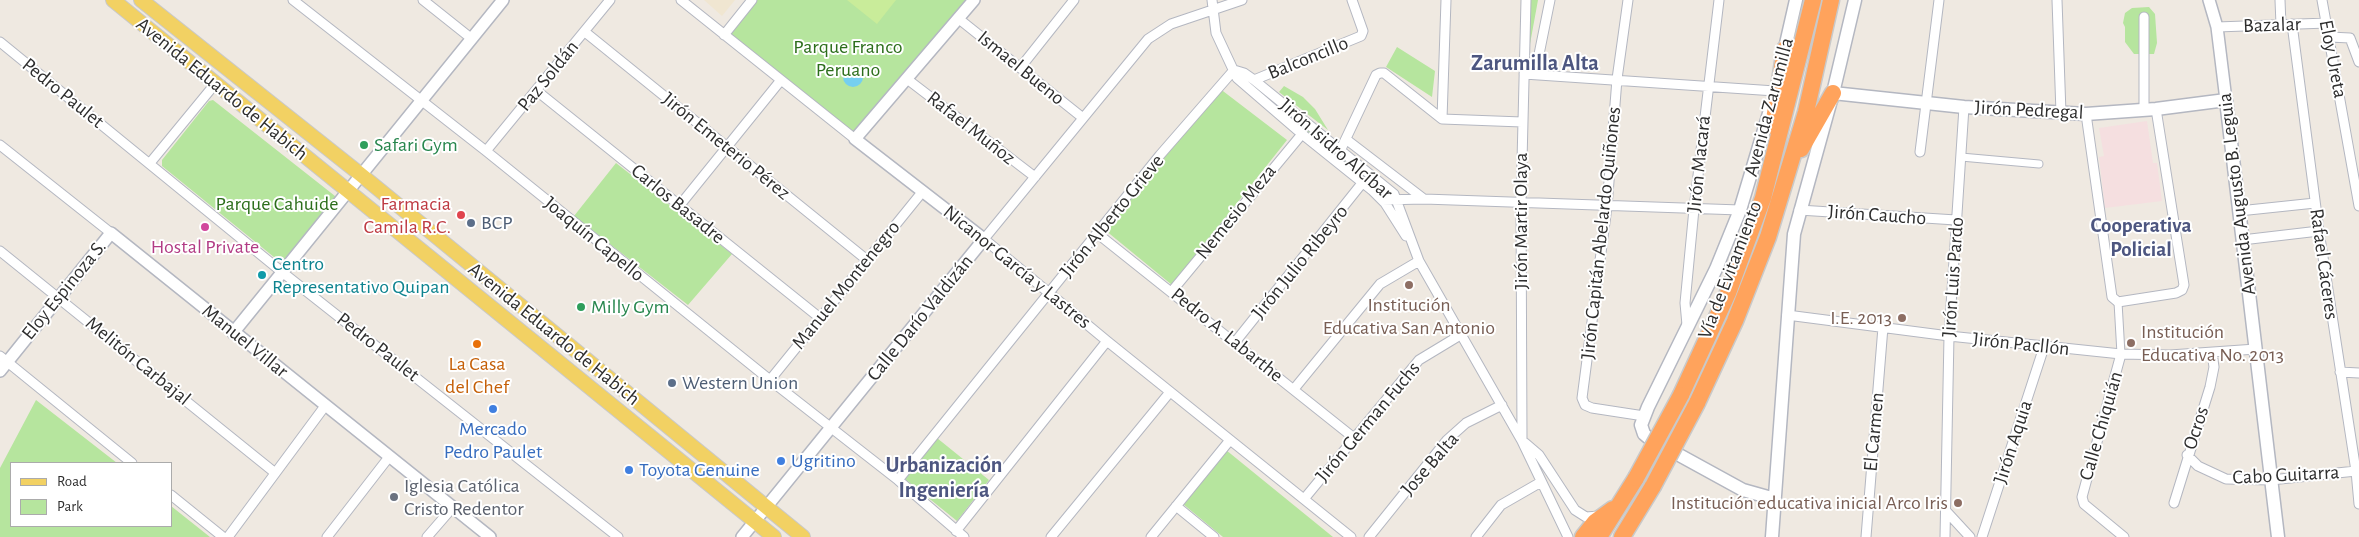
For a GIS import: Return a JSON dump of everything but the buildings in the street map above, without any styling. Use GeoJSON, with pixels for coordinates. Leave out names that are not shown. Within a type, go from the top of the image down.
{"type":"FeatureCollection","features":[{"type":"Feature","properties":{"kind":"highway","name":"Vía de Evitamiento"},"geometry":{"type":"LineString","coordinates":[[1599,537],[1621,504],[1681,395],[1728,293],[1763,198],[1813,0]]}},
{"type":"Feature","properties":{"kind":"highway","name":"Vía de Evitamiento"},"geometry":{"type":"LineString","coordinates":[[1622,537],[1653,486],[1697,403],[1750,284],[1790,166],[1806,112],[1831,0]]}},
{"type":"Feature","properties":{"kind":"highway"},"geometry":{"type":"LineString","coordinates":[[1775,154],[1772,130],[1785,49]]}},
{"type":"Feature","properties":{"kind":"highway"},"geometry":{"type":"LineString","coordinates":[[1790,166],[1815,127],[1833,93]]}},
{"type":"Feature","properties":{"kind":"highway"},"geometry":{"type":"LineString","coordinates":[[1583,537],[1595,522],[1621,504]]}},
{"type":"Feature","properties":{"kind":"main road","name":"Avenida Eduardo de Habich"},"geometry":{"type":"LineString","coordinates":[[113,0],[774,537]]}},
{"type":"Feature","properties":{"kind":"main road","name":"Avenida Eduardo de Habich"},"geometry":{"type":"LineString","coordinates":[[141,0],[360,174],[803,537]]}},
{"type":"Feature","properties":{"kind":"main road","name":"Avenida Zarumilla"},"geometry":{"type":"LineString","coordinates":[[1644,416],[1716,269],[1740,210],[1775,91],[1796,0]]}},
{"type":"Feature","properties":{"kind":"main road"},"geometry":{"type":"LineString","coordinates":[[1772,537],[1794,234],[1799,210],[1833,93],[1855,0]]}},
{"type":"Feature","properties":{"kind":"main road","name":"Jirón Pedregal"},"geometry":{"type":"LineString","coordinates":[[1833,93],[1926,107],[1964,107],[2086,114],[2226,100]]}},
{"type":"Feature","properties":{"kind":"main road","name":"Avenida Augusto B. Leguia"},"geometry":{"type":"LineString","coordinates":[[2226,100],[2278,537]]}},
{"type":"Feature","properties":{"kind":"main road"},"geometry":{"type":"LineString","coordinates":[[1644,416],[1642,430],[1650,439],[1743,490],[1774,500]]}},
{"type":"Feature","properties":{"kind":"street","name":"Joaquín Capello"},"geometry":{"type":"LineString","coordinates":[[293,0],[486,151],[830,428],[898,480],[960,534]]}},
{"type":"Feature","properties":{"kind":"street"},"geometry":{"type":"LineString","coordinates":[[423,0],[472,39]]}},
{"type":"Feature","properties":{"kind":"street"},"geometry":{"type":"LineString","coordinates":[[233,333],[360,174],[422,102],[502,0]]}},
{"type":"Feature","properties":{"kind":"street","name":"Paz Soldán"},"geometry":{"type":"LineString","coordinates":[[486,151],[610,0]]}},
{"type":"Feature","properties":{"kind":"street","name":"Nicanor García y Lastres"},"geometry":{"type":"LineString","coordinates":[[681,0],[855,140],[984,239],[1107,341],[1351,537]]}},
{"type":"Feature","properties":{"kind":"street"},"geometry":{"type":"LineString","coordinates":[[724,34],[752,0]]}},
{"type":"Feature","properties":{"kind":"street"},"geometry":{"type":"LineString","coordinates":[[855,140],[974,0]]}},
{"type":"Feature","properties":{"kind":"street"},"geometry":{"type":"LineString","coordinates":[[1020,68],[1074,0]]}},
{"type":"Feature","properties":{"kind":"street","name":"Jirón Isidro Alcíbar"},"geometry":{"type":"LineString","coordinates":[[1212,0],[1220,43],[1244,86],[1363,182],[1382,200],[1414,249],[1522,441],[1568,537]]}},
{"type":"Feature","properties":{"kind":"street","name":"Calle Darío Valdizán"},"geometry":{"type":"LineString","coordinates":[[742,537],[1148,38],[1171,24],[1213,12],[1242,0]]}},
{"type":"Feature","properties":{"kind":"street","name":"Balconcillo"},"geometry":{"type":"LineString","coordinates":[[1254,80],[1361,36],[1363,31],[1352,0]]}},
{"type":"Feature","properties":{"kind":"street"},"geometry":{"type":"LineString","coordinates":[[1442,119],[1446,0]]}},
{"type":"Feature","properties":{"kind":"street","name":"Jirón Martir Olaya"},"geometry":{"type":"LineString","coordinates":[[1522,441],[1521,202],[1526,0]]}},
{"type":"Feature","properties":{"kind":"street"},"geometry":{"type":"LineString","coordinates":[[1535,74],[1550,0]]}},
{"type":"Feature","properties":{"kind":"street","name":"Jirón Capitán Abelardo Quiñones"},"geometry":{"type":"LineString","coordinates":[[1628,0],[1617,79],[1607,207],[1582,398],[1585,405],[1592,408],[1644,416]]}},
{"type":"Feature","properties":{"kind":"street","name":"Jirón Macará"},"geometry":{"type":"LineString","coordinates":[[1688,328],[1686,303],[1694,209],[1707,86],[1719,0]]}},
{"type":"Feature","properties":{"kind":"street"},"geometry":{"type":"LineString","coordinates":[[1920,152],[1939,0]]}},
{"type":"Feature","properties":{"kind":"street"},"geometry":{"type":"LineString","coordinates":[[2057,0],[2061,113]]}},
{"type":"Feature","properties":{"kind":"street","name":"Avenida Augusto B. Leguia"},"geometry":{"type":"LineString","coordinates":[[2209,0],[2217,26],[2226,100]]}},
{"type":"Feature","properties":{"kind":"street"},"geometry":{"type":"LineString","coordinates":[[2280,0],[2281,25]]}},
{"type":"Feature","properties":{"kind":"street","name":"Eloy Ureta"},"geometry":{"type":"LineString","coordinates":[[2322,0],[2359,206]]}},
{"type":"Feature","properties":{"kind":"street"},"geometry":{"type":"LineString","coordinates":[[2118,302],[2176,294],[2182,290],[2184,285],[2150,109],[2144,17]]}},
{"type":"Feature","properties":{"kind":"street","name":"Ismael Bueno"},"geometry":{"type":"LineString","coordinates":[[959,19],[1083,118]]}},
{"type":"Feature","properties":{"kind":"street","name":"Bazalar"},"geometry":{"type":"LineString","coordinates":[[2217,26],[2327,23]]}},
{"type":"Feature","properties":{"kind":"street","name":"Rafael Cáceres"},"geometry":{"type":"LineString","coordinates":[[2292,24],[2319,231],[2340,372],[2358,469],[2359,504]]}},
{"type":"Feature","properties":{"kind":"street","name":"Jirón Emeterio Pérez"},"geometry":{"type":"LineString","coordinates":[[585,32],[867,260]]}},
{"type":"Feature","properties":{"kind":"street"},"geometry":{"type":"LineString","coordinates":[[2330,37],[2350,38],[2359,62]]}},
{"type":"Feature","properties":{"kind":"street","name":"Pedro Paulet"},"geometry":{"type":"LineString","coordinates":[[0,42],[282,272],[618,537]]}},
{"type":"Feature","properties":{"kind":"street","name":"Jirón Isidro Alcíbar"},"geometry":{"type":"LineString","coordinates":[[1234,70],[1244,73],[1254,80],[1390,189],[1397,199],[1414,249]]}},
{"type":"Feature","properties":{"kind":"street","name":"Jirón Alberto Grieve"},"geometry":{"type":"LineString","coordinates":[[898,480],[1160,155],[1234,70]]}},
{"type":"Feature","properties":{"kind":"street"},"geometry":{"type":"LineString","coordinates":[[1341,149],[1347,140],[1376,75],[1380,73],[1384,73],[1442,119],[1522,122]]}},
{"type":"Feature","properties":{"kind":"street"},"geometry":{"type":"LineString","coordinates":[[1524,74],[1775,91]]}},
{"type":"Feature","properties":{"kind":"street","name":"Rafael Muñoz"},"geometry":{"type":"LineString","coordinates":[[908,79],[1035,177]]}},
{"type":"Feature","properties":{"kind":"street"},"geometry":{"type":"LineString","coordinates":[[680,205],[780,80]]}},
{"type":"Feature","properties":{"kind":"street"},"geometry":{"type":"LineString","coordinates":[[150,163],[215,84]]}},
{"type":"Feature","properties":{"kind":"street","name":"Carlos Basadre"},"geometry":{"type":"LineString","coordinates":[[537,90],[820,318]]}},
{"type":"Feature","properties":{"kind":"street","name":"Jirón Luis Pardo"},"geometry":{"type":"LineString","coordinates":[[1944,537],[1949,336],[1964,107]]}},
{"type":"Feature","properties":{"kind":"street"},"geometry":{"type":"LineString","coordinates":[[2086,114],[2112,297],[2118,302],[2122,354]]}},
{"type":"Feature","properties":{"kind":"street","name":"Nemesio Meza"},"geometry":{"type":"LineString","coordinates":[[1172,291],[1233,214],[1302,134]]}},
{"type":"Feature","properties":{"kind":"street"},"geometry":{"type":"LineString","coordinates":[[1347,140],[1424,199]]}},
{"type":"Feature","properties":{"kind":"street","name":"Manuel Villar"},"geometry":{"type":"LineString","coordinates":[[0,145],[490,537]]}},
{"type":"Feature","properties":{"kind":"street"},"geometry":{"type":"LineString","coordinates":[[1961,157],[2039,164]]}},
{"type":"Feature","properties":{"kind":"street","name":"Jirón Julio Ribeyro"},"geometry":{"type":"LineString","coordinates":[[1236,342],[1363,182]]}},
{"type":"Feature","properties":{"kind":"street","name":"Manuel Montenegro"},"geometry":{"type":"LineString","coordinates":[[770,380],[923,191]]}},
{"type":"Feature","properties":{"kind":"street"},"geometry":{"type":"LineString","coordinates":[[1382,200],[1424,199],[1607,207],[1740,210]]}},
{"type":"Feature","properties":{"kind":"street"},"geometry":{"type":"LineString","coordinates":[[2239,211],[2315,203]]}},
{"type":"Feature","properties":{"kind":"street","name":"Jirón Caucho"},"geometry":{"type":"LineString","coordinates":[[1799,210],[1956,220]]}},
{"type":"Feature","properties":{"kind":"street"},"geometry":{"type":"LineString","coordinates":[[2242,240],[2319,231]]}},
{"type":"Feature","properties":{"kind":"street","name":"Eloy Espinoza S."},"geometry":{"type":"LineString","coordinates":[[2,363],[111,233]]}},
{"type":"Feature","properties":{"kind":"street","name":"Pedro A. Labarthe"},"geometry":{"type":"LineString","coordinates":[[1098,234],[1172,291],[1354,438]]}},
{"type":"Feature","properties":{"kind":"street","name":"Melitón Carbajal"},"geometry":{"type":"LineString","coordinates":[[0,251],[274,472]]}},
{"type":"Feature","properties":{"kind":"street"},"geometry":{"type":"LineString","coordinates":[[1294,389],[1380,284],[1420,261]]}},
{"type":"Feature","properties":{"kind":"street","name":"Jirón Pacllón"},"geometry":{"type":"LineString","coordinates":[[1787,314],[1949,336],[2122,354],[2212,353],[2256,349]]}},
{"type":"Feature","properties":{"kind":"street","name":"El Carmen"},"geometry":{"type":"LineString","coordinates":[[1866,537],[1883,327]]}},
{"type":"Feature","properties":{"kind":"street","name":"Jirón German Fuchs"},"geometry":{"type":"LineString","coordinates":[[1304,499],[1418,360],[1462,334]]}},
{"type":"Feature","properties":{"kind":"street"},"geometry":{"type":"LineString","coordinates":[[960,534],[1107,341]]}},
{"type":"Feature","properties":{"kind":"street","name":"Jirón Aquia"},"geometry":{"type":"LineString","coordinates":[[1982,537],[2044,347]]}},
{"type":"Feature","properties":{"kind":"street","name":"Ocros"},"geometry":{"type":"LineString","coordinates":[[2174,503],[2187,456],[2210,387],[2214,367],[2212,353]]}},
{"type":"Feature","properties":{"kind":"street","name":"Calle Chiquián"},"geometry":{"type":"LineString","coordinates":[[2122,354],[2082,497],[2084,504],[2123,537]]}},
{"type":"Feature","properties":{"kind":"street"},"geometry":{"type":"LineString","coordinates":[[2,363],[131,462]]}},
{"type":"Feature","properties":{"kind":"street"},"geometry":{"type":"LineString","coordinates":[[2340,372],[2359,372]]}},
{"type":"Feature","properties":{"kind":"street"},"geometry":{"type":"LineString","coordinates":[[1052,537],[1170,392]]}},
{"type":"Feature","properties":{"kind":"street","name":"Jose Balta"},"geometry":{"type":"LineString","coordinates":[[1369,537],[1447,440],[1466,423],[1502,405]]}},
{"type":"Feature","properties":{"kind":"street"},"geometry":{"type":"LineString","coordinates":[[228,537],[274,472],[325,406]]}},
{"type":"Feature","properties":{"kind":"street"},"geometry":{"type":"LineString","coordinates":[[1151,537],[1230,440]]}},
{"type":"Feature","properties":{"kind":"street","name":"Jirón Isidro Alcíbar"},"geometry":{"type":"LineString","coordinates":[[1522,441],[1539,455],[1580,515],[1588,517],[1607,513]]}},
{"type":"Feature","properties":{"kind":"street","name":"Cabo Guitarra"},"geometry":{"type":"LineString","coordinates":[[2187,456],[2198,466],[2226,479],[2271,480],[2358,469]]}},
{"type":"Feature","properties":{"kind":"street"},"geometry":{"type":"LineString","coordinates":[[327,537],[389,457]]}},
{"type":"Feature","properties":{"kind":"street"},"geometry":{"type":"LineString","coordinates":[[1476,537],[1501,505],[1541,482]]}},
{"type":"Feature","properties":{"kind":"street"},"geometry":{"type":"LineString","coordinates":[[172,496],[223,537]]}},
{"type":"Feature","properties":{"kind":"street"},"geometry":{"type":"LineString","coordinates":[[1176,506],[1214,537]]}},
{"type":"Feature","properties":{"kind":"street"},"geometry":{"type":"LineString","coordinates":[[427,537],[453,507]]}},
{"type":"Feature","properties":{"kind":"street"},"geometry":{"type":"LineString","coordinates":[[1946,511],[1970,537]]}},
{"type":"Feature","properties":{"kind":"shaded area"},"geometry":{"type":"Polygon","coordinates":[[[704,0],[735,0],[722,16],[704,0]]]}},
{"type":"Feature","properties":{"kind":"shaded area"},"geometry":{"type":"Polygon","coordinates":[[[2147,121],[2153,163],[2157,163],[2162,201],[2105,208],[2099,157],[2104,156],[2099,128],[2147,121]]]}},
{"type":"Feature","properties":{"kind":"green space","name":"Parque Franco Peruano"},"geometry":{"type":"Polygon","coordinates":[[[752,0],[974,0],[855,139],[724,35],[752,0]]]}},
{"type":"Feature","properties":{"kind":"green space"},"geometry":{"type":"Polygon","coordinates":[[[847,0],[896,0],[877,24],[847,0]]]}},
{"type":"Feature","properties":{"kind":"green space"},"geometry":{"type":"Polygon","coordinates":[[[1529,0],[1538,0],[1528,55],[1529,0]]]}},
{"type":"Feature","properties":{"kind":"green space"},"geometry":{"type":"Polygon","coordinates":[[[2149,7],[2155,14],[2157,43],[2154,54],[2134,54],[2125,42],[2125,27],[2123,23],[2125,13],[2132,8],[2149,7]]]}},
{"type":"Feature","properties":{"kind":"green space"},"geometry":{"type":"Polygon","coordinates":[[[1397,47],[1435,71],[1432,97],[1386,67],[1397,47]]]}},
{"type":"Feature","properties":{"kind":"green space"},"geometry":{"type":"Polygon","coordinates":[[[1244,78],[1386,192],[1388,196],[1243,80],[1244,78]]]}},
{"type":"Feature","properties":{"kind":"green space"},"geometry":{"type":"Polygon","coordinates":[[[1284,86],[1303,97],[1315,109],[1328,130],[1279,92],[1284,86]]]}},
{"type":"Feature","properties":{"kind":"green space"},"geometry":{"type":"Polygon","coordinates":[[[1219,88],[1287,140],[1172,285],[1105,230],[1219,88]]]}},
{"type":"Feature","properties":{"kind":"green space","name":"Parque Cahuide"},"geometry":{"type":"Polygon","coordinates":[[[213,100],[335,196],[335,200],[286,262],[280,262],[162,166],[162,160],[209,101],[213,100]]]}},
{"type":"Feature","properties":{"kind":"green space"},"geometry":{"type":"Polygon","coordinates":[[[616,163],[732,254],[688,305],[574,216],[616,163]]]}},
{"type":"Feature","properties":{"kind":"green space"},"geometry":{"type":"Polygon","coordinates":[[[36,400],[116,462],[10,462],[10,527],[172,527],[172,507],[210,537],[0,537],[0,468],[36,400]]]}},
{"type":"Feature","properties":{"kind":"green space"},"geometry":{"type":"Polygon","coordinates":[[[937,438],[989,480],[957,521],[905,479],[937,438]]]}},
{"type":"Feature","properties":{"kind":"green space"},"geometry":{"type":"Polygon","coordinates":[[[1226,450],[1333,537],[1223,537],[1183,504],[1226,450]]]}},
{"type":"Feature","properties":{"kind":"water"},"geometry":{"type":"Polygon","coordinates":[[[853,67],[860,70],[863,77],[860,84],[853,87],[846,84],[843,77],[846,70],[853,67]]]}},
{"type":"Feature","properties":{"kind":"place","name":"Safari Gym"},"geometry":{"type":"Point","coordinates":[364,145]}},
{"type":"Feature","properties":{"kind":"place","name":"Farmacia Camila R.C."},"geometry":{"type":"Point","coordinates":[461,215]}},
{"type":"Feature","properties":{"kind":"place","name":"BCP"},"geometry":{"type":"Point","coordinates":[471,223]}},
{"type":"Feature","properties":{"kind":"place","name":"Hostal Private"},"geometry":{"type":"Point","coordinates":[205,227]}},
{"type":"Feature","properties":{"kind":"place","name":"Centro Representativo Quipan"},"geometry":{"type":"Point","coordinates":[262,275]}},
{"type":"Feature","properties":{"kind":"place","name":"Institución Educativa San Antonio"},"geometry":{"type":"Point","coordinates":[1409,285]}},
{"type":"Feature","properties":{"kind":"place","name":"Milly Gym"},"geometry":{"type":"Point","coordinates":[581,307]}},
{"type":"Feature","properties":{"kind":"place","name":"I.E. 2013"},"geometry":{"type":"Point","coordinates":[1902,318]}},
{"type":"Feature","properties":{"kind":"place","name":"Institución Educativa No. 2013"},"geometry":{"type":"Point","coordinates":[2131,343]}},
{"type":"Feature","properties":{"kind":"place","name":"La Casa del Chef"},"geometry":{"type":"Point","coordinates":[477,344]}},
{"type":"Feature","properties":{"kind":"place","name":"Western Union"},"geometry":{"type":"Point","coordinates":[672,383]}},
{"type":"Feature","properties":{"kind":"place","name":"Mercado Pedro Paulet"},"geometry":{"type":"Point","coordinates":[493,409]}},
{"type":"Feature","properties":{"kind":"place","name":"Ugritino"},"geometry":{"type":"Point","coordinates":[781,461]}},
{"type":"Feature","properties":{"kind":"place","name":"Toyota Genuine"},"geometry":{"type":"Point","coordinates":[629,470]}},
{"type":"Feature","properties":{"kind":"place","name":"Iglesia Católica Cristo Redentor"},"geometry":{"type":"Point","coordinates":[394,497]}},
{"type":"Feature","properties":{"kind":"place","name":"Institución educativa inicial Arco Iris"},"geometry":{"type":"Point","coordinates":[1958,503]}},
{"type":"Feature","properties":{"kind":"district","name":"Zarumilla Alta"},"geometry":{"type":"Point","coordinates":[1535,63]}},
{"type":"Feature","properties":{"kind":"district","name":"Cooperativa Policial"},"geometry":{"type":"Point","coordinates":[2141,238]}},
{"type":"Feature","properties":{"kind":"district","name":"Urbanización Ingeniería"},"geometry":{"type":"Point","coordinates":[944,478]}}]}
